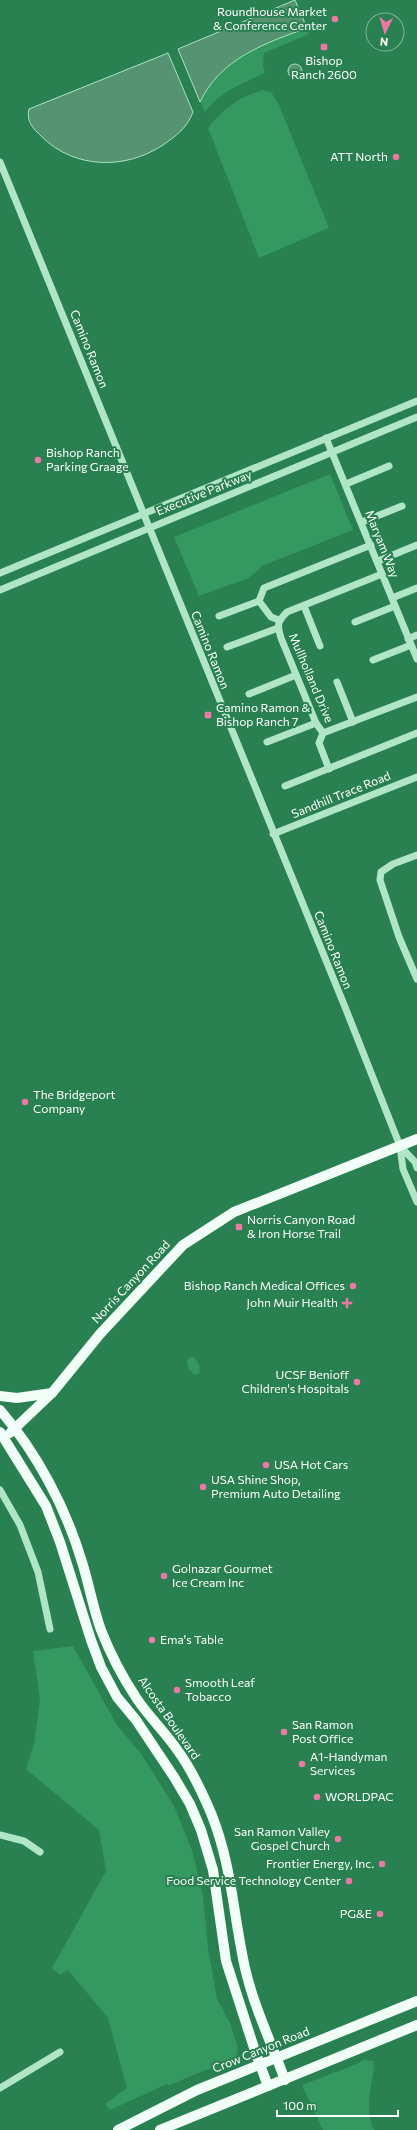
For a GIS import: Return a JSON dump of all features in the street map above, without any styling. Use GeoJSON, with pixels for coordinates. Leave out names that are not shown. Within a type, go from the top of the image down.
{"type":"FeatureCollection","features":[{"type":"Feature","properties":{"kind":"main road","name":"Norris Canyon Road"},"geometry":{"type":"LineString","coordinates":[[1,1437],[15,1429],[52,1393],[106,1328],[183,1245],[234,1212],[417,1139]]}},
{"type":"Feature","properties":{"kind":"main road"},"geometry":{"type":"LineString","coordinates":[[0,1396],[17,1398],[52,1393]]}},
{"type":"Feature","properties":{"kind":"main road","name":"Alcosta Boulevard"},"geometry":{"type":"LineString","coordinates":[[0,1410],[15,1429],[48,1480],[68,1519],[83,1562],[101,1629],[115,1660],[137,1698],[178,1751],[196,1781],[211,1813],[220,1836],[230,1876],[245,1969],[258,2013],[285,2080]]}},
{"type":"Feature","properties":{"kind":"main road"},"geometry":{"type":"LineString","coordinates":[[1,1437],[46,1506],[60,1542],[101,1667],[117,1697],[136,1720],[174,1777],[190,1804],[201,1830],[213,1870],[226,1961],[268,2086]]}},
{"type":"Feature","properties":{"kind":"main road","name":"Crow Canyon Road"},"geometry":{"type":"LineString","coordinates":[[118,2130],[196,2090],[277,2059],[299,2048],[417,2001]]}},
{"type":"Feature","properties":{"kind":"main road"},"geometry":{"type":"LineString","coordinates":[[160,2130],[417,2026]]}},
{"type":"Feature","properties":{"kind":"street","name":"Camino Ramon"},"geometry":{"type":"LineString","coordinates":[[0,162],[400,1146],[403,1169],[417,1202]]}},
{"type":"Feature","properties":{"kind":"street","name":"Executive Parkway"},"geometry":{"type":"LineString","coordinates":[[0,573],[326,438],[416,403]]}},
{"type":"Feature","properties":{"kind":"street","name":"Executive Parkway"},"geometry":{"type":"LineString","coordinates":[[0,590],[417,417]]}},
{"type":"Feature","properties":{"kind":"street","name":"Maryam Way"},"geometry":{"type":"LineString","coordinates":[[326,438],[362,522],[417,659]]}},
{"type":"Feature","properties":{"kind":"street"},"geometry":{"type":"LineString","coordinates":[[346,484],[389,466]]}},
{"type":"Feature","properties":{"kind":"street"},"geometry":{"type":"LineString","coordinates":[[362,522],[402,506]]}},
{"type":"Feature","properties":{"kind":"street"},"geometry":{"type":"LineString","coordinates":[[219,616],[259,601],[264,588],[271,584],[371,544]]}},
{"type":"Feature","properties":{"kind":"street"},"geometry":{"type":"LineString","coordinates":[[378,561],[417,545]]}},
{"type":"Feature","properties":{"kind":"street","name":"Mullholland Drive"},"geometry":{"type":"LineString","coordinates":[[382,574],[287,612],[279,624],[296,675],[316,723],[323,733],[417,697]]}},
{"type":"Feature","properties":{"kind":"street"},"geometry":{"type":"LineString","coordinates":[[392,598],[417,588]]}},
{"type":"Feature","properties":{"kind":"street"},"geometry":{"type":"LineString","coordinates":[[227,648],[279,624],[271,618],[259,601]]}},
{"type":"Feature","properties":{"kind":"street"},"geometry":{"type":"LineString","coordinates":[[304,606],[320,646]]}},
{"type":"Feature","properties":{"kind":"street"},"geometry":{"type":"LineString","coordinates":[[355,622],[395,606]]}},
{"type":"Feature","properties":{"kind":"street"},"geometry":{"type":"LineString","coordinates":[[373,660],[410,642],[417,635]]}},
{"type":"Feature","properties":{"kind":"street"},"geometry":{"type":"LineString","coordinates":[[249,694],[296,675]]}},
{"type":"Feature","properties":{"kind":"street"},"geometry":{"type":"LineString","coordinates":[[337,682],[353,722]]}},
{"type":"Feature","properties":{"kind":"street"},"geometry":{"type":"LineString","coordinates":[[267,742],[316,723]]}},
{"type":"Feature","properties":{"kind":"street"},"geometry":{"type":"LineString","coordinates":[[323,733],[319,743],[329,769]]}},
{"type":"Feature","properties":{"kind":"street"},"geometry":{"type":"LineString","coordinates":[[285,786],[417,733]]}},
{"type":"Feature","properties":{"kind":"street","name":"Sandhill Trace Road"},"geometry":{"type":"LineString","coordinates":[[273,834],[417,777]]}},
{"type":"Feature","properties":{"kind":"street"},"geometry":{"type":"LineString","coordinates":[[417,855],[394,864],[381,872],[380,880],[382,890],[417,979]]}},
{"type":"Feature","properties":{"kind":"street","name":"Camino Ramon"},"geometry":{"type":"LineString","coordinates":[[400,1146],[415,1162],[417,1168]]}},
{"type":"Feature","properties":{"kind":"street"},"geometry":{"type":"LineString","coordinates":[[0,1490],[20,1525],[38,1572],[50,1630]]}},
{"type":"Feature","properties":{"kind":"street"},"geometry":{"type":"LineString","coordinates":[[0,1835],[24,1841],[40,1852]]}},
{"type":"Feature","properties":{"kind":"street"},"geometry":{"type":"LineString","coordinates":[[0,2088],[60,2052]]}},
{"type":"Feature","properties":{"kind":"shaded area"},"geometry":{"type":"Polygon","coordinates":[[[295,0],[307,28],[275,40],[245,54],[219,74],[200,102],[178,49],[295,0]]]}},
{"type":"Feature","properties":{"kind":"shaded area"},"geometry":{"type":"Polygon","coordinates":[[[307,28],[309,34],[264,53],[263,66],[265,73],[232,88],[218,98],[205,112],[200,102],[219,74],[245,54],[275,40],[307,28]]]}},
{"type":"Feature","properties":{"kind":"shaded area"},"geometry":{"type":"Polygon","coordinates":[[[168,53],[193,112],[188,123],[177,135],[148,153],[133,159],[117,162],[85,160],[69,155],[55,148],[36,131],[29,121],[29,109],[168,53]]]}},
{"type":"Feature","properties":{"kind":"shaded area"},"geometry":{"type":"Polygon","coordinates":[[[292,64],[298,64],[302,68],[302,74],[298,78],[292,78],[288,74],[288,68],[292,64]]]}},
{"type":"Feature","properties":{"kind":"shaded area"},"geometry":{"type":"Polygon","coordinates":[[[263,90],[271,92],[279,105],[329,228],[259,258],[208,128],[232,104],[246,96],[263,90]]]}},
{"type":"Feature","properties":{"kind":"shaded area"},"geometry":{"type":"Polygon","coordinates":[[[330,474],[353,530],[262,566],[249,578],[199,596],[174,537],[330,474]]]}},
{"type":"Feature","properties":{"kind":"shaded area"},"geometry":{"type":"Polygon","coordinates":[[[192,1356],[197,1361],[200,1369],[199,1373],[194,1375],[188,1368],[187,1360],[192,1356]]]}},
{"type":"Feature","properties":{"kind":"shaded area"},"geometry":{"type":"Polygon","coordinates":[[[73,1646],[117,1725],[142,1755],[174,1806],[192,1850],[203,1896],[208,1948],[217,1999],[230,2023],[238,2048],[237,2056],[231,2059],[230,2062],[198,2073],[168,2086],[167,2084],[110,2110],[105,2104],[127,2088],[108,2018],[68,1970],[60,1975],[52,1968],[106,1871],[99,1830],[26,1769],[34,1744],[40,1700],[33,1651],[73,1646]]]}},
{"type":"Feature","properties":{"kind":"shaded area"},"geometry":{"type":"Polygon","coordinates":[[[363,2060],[373,2061],[374,2065],[369,2105],[371,2122],[374,2130],[323,2130],[302,2085],[357,2064],[363,2060]]]}},
{"type":"Feature","properties":{"kind":"place","name":"Roundhouse Market & Conference Center"},"geometry":{"type":"Point","coordinates":[335,19]}},
{"type":"Feature","properties":{"kind":"place","name":"Bishop Ranch 2600"},"geometry":{"type":"Point","coordinates":[324,47]}},
{"type":"Feature","properties":{"kind":"place","name":"ATT North"},"geometry":{"type":"Point","coordinates":[396,157]}},
{"type":"Feature","properties":{"kind":"place","name":"Bishop Ranch Parking Graage"},"geometry":{"type":"Point","coordinates":[38,460]}},
{"type":"Feature","properties":{"kind":"place","name":"Camino Ramon & Bishop Ranch 7"},"geometry":{"type":"Point","coordinates":[208,715]}},
{"type":"Feature","properties":{"kind":"place","name":"The Bridgeport Company"},"geometry":{"type":"Point","coordinates":[25,1102]}},
{"type":"Feature","properties":{"kind":"place","name":"Norris Canyon Road & Iron Horse Trail"},"geometry":{"type":"Point","coordinates":[239,1227]}},
{"type":"Feature","properties":{"kind":"place","name":"Bishop Ranch Medical Offices"},"geometry":{"type":"Point","coordinates":[353,1286]}},
{"type":"Feature","properties":{"kind":"place","name":"John Muir Health"},"geometry":{"type":"Point","coordinates":[347,1303]}},
{"type":"Feature","properties":{"kind":"place","name":"UCSF Benioff Children's Hospitals"},"geometry":{"type":"Point","coordinates":[357,1382]}},
{"type":"Feature","properties":{"kind":"place","name":"USA Hot Cars"},"geometry":{"type":"Point","coordinates":[266,1465]}},
{"type":"Feature","properties":{"kind":"place","name":"USA Shine Shop, Premium Auto Detailing"},"geometry":{"type":"Point","coordinates":[203,1487]}},
{"type":"Feature","properties":{"kind":"place","name":"Golnazar Gourmet Ice Cream Inc"},"geometry":{"type":"Point","coordinates":[164,1576]}},
{"type":"Feature","properties":{"kind":"place","name":"Ema's Table"},"geometry":{"type":"Point","coordinates":[152,1640]}},
{"type":"Feature","properties":{"kind":"place","name":"Smooth Leaf Tobacco"},"geometry":{"type":"Point","coordinates":[177,1690]}},
{"type":"Feature","properties":{"kind":"place","name":"San Ramon Post Office"},"geometry":{"type":"Point","coordinates":[284,1732]}},
{"type":"Feature","properties":{"kind":"place","name":"A1-Handyman Services"},"geometry":{"type":"Point","coordinates":[302,1764]}},
{"type":"Feature","properties":{"kind":"place","name":"WORLDPAC"},"geometry":{"type":"Point","coordinates":[317,1797]}},
{"type":"Feature","properties":{"kind":"place","name":"San Ramon Valley Gospel Church"},"geometry":{"type":"Point","coordinates":[338,1839]}},
{"type":"Feature","properties":{"kind":"place","name":"Frontier Energy, Inc."},"geometry":{"type":"Point","coordinates":[382,1864]}},
{"type":"Feature","properties":{"kind":"place","name":"Food Service Technology Center"},"geometry":{"type":"Point","coordinates":[349,1881]}},
{"type":"Feature","properties":{"kind":"place","name":"PG&E"},"geometry":{"type":"Point","coordinates":[380,1914]}}]}
